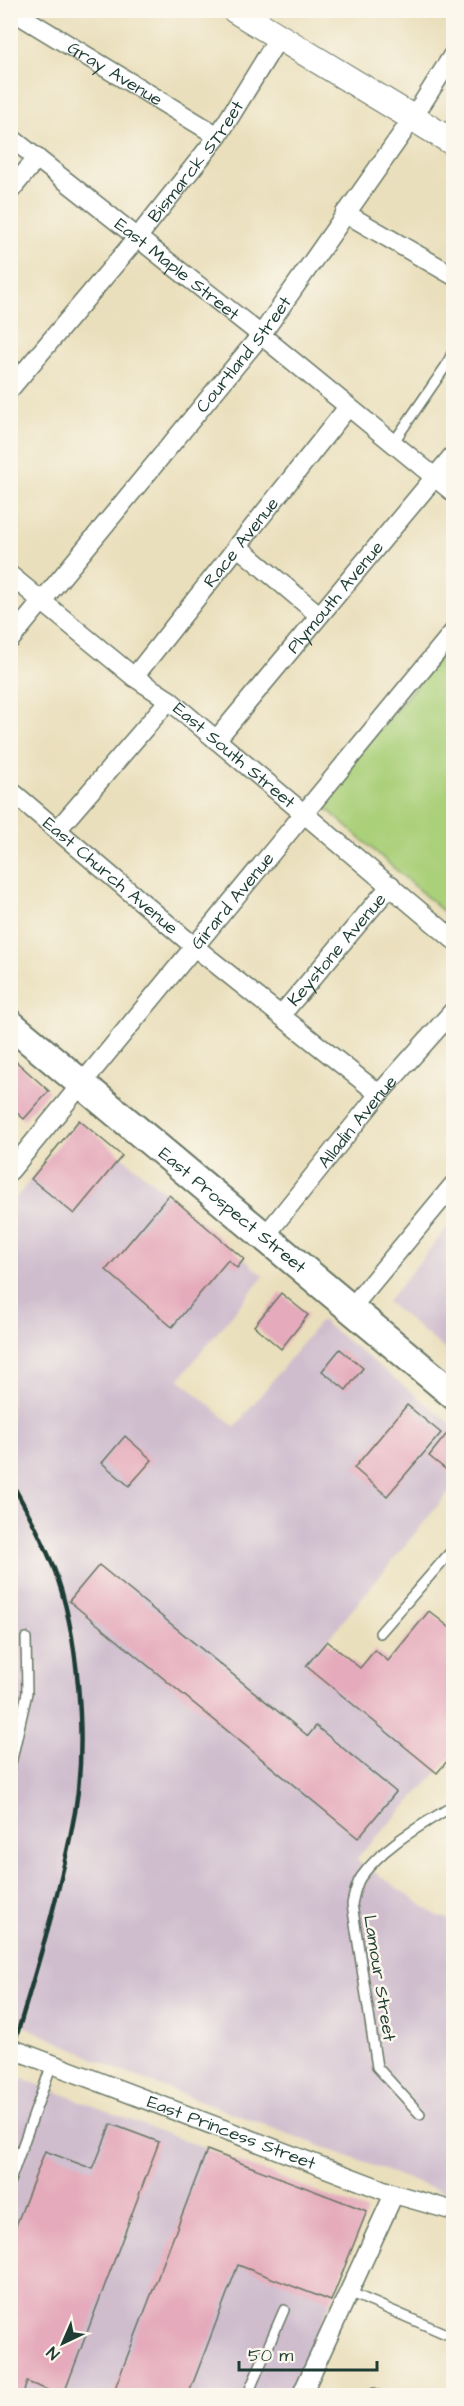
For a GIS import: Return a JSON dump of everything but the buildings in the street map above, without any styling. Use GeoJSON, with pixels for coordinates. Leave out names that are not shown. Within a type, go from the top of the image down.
{"type":"FeatureCollection","features":[{"type":"Feature","properties":{"kind":"main road","name":"East Prospect Street"},"geometry":{"type":"LineString","coordinates":[[10,1024],[453,1395]]}},
{"type":"Feature","properties":{"kind":"street","name":"Gray Avenue"},"geometry":{"type":"LineString","coordinates":[[11,10],[218,136]]}},
{"type":"Feature","properties":{"kind":"street"},"geometry":{"type":"LineString","coordinates":[[235,10],[453,143]]}},
{"type":"Feature","properties":{"kind":"street","name":"Bismarck STreet"},"geometry":{"type":"LineString","coordinates":[[10,389],[137,238],[218,136],[279,37]]}},
{"type":"Feature","properties":{"kind":"street","name":"Courtland Street"},"geometry":{"type":"LineString","coordinates":[[10,640],[261,335],[413,118],[453,53]]}},
{"type":"Feature","properties":{"kind":"street","name":"East Maple Street"},"geometry":{"type":"LineString","coordinates":[[10,137],[261,335],[453,493]]}},
{"type":"Feature","properties":{"kind":"street"},"geometry":{"type":"LineString","coordinates":[[10,191],[37,158]]}},
{"type":"Feature","properties":{"kind":"street"},"geometry":{"type":"LineString","coordinates":[[345,213],[453,276]]}},
{"type":"Feature","properties":{"kind":"street","name":"Race Avenue"},"geometry":{"type":"LineString","coordinates":[[134,676],[348,407]]}},
{"type":"Feature","properties":{"kind":"street","name":"Plymouth Avenue"},"geometry":{"type":"LineString","coordinates":[[216,740],[453,454]]}},
{"type":"Feature","properties":{"kind":"street"},"geometry":{"type":"LineString","coordinates":[[237,546],[319,615]]}},
{"type":"Feature","properties":{"kind":"street","name":"East South Street"},"geometry":{"type":"LineString","coordinates":[[10,575],[40,602],[134,676],[169,700],[391,885],[453,940]]}},
{"type":"Feature","properties":{"kind":"street","name":"Girard Avenue"},"geometry":{"type":"LineString","coordinates":[[10,1171],[196,948],[303,812],[453,631]]}},
{"type":"Feature","properties":{"kind":"street"},"geometry":{"type":"LineString","coordinates":[[58,829],[169,700]]}},
{"type":"Feature","properties":{"kind":"street","name":"East Church Avenue"},"geometry":{"type":"LineString","coordinates":[[10,790],[196,948],[379,1094]]}},
{"type":"Feature","properties":{"kind":"street","name":"Keystone Avenue"},"geometry":{"type":"LineString","coordinates":[[280,1014],[391,885]]}},
{"type":"Feature","properties":{"kind":"street","name":"Alladin Avenue"},"geometry":{"type":"LineString","coordinates":[[265,1236],[379,1094],[453,1010]]}},
{"type":"Feature","properties":{"kind":"street"},"geometry":{"type":"LineString","coordinates":[[351,1308],[453,1184]]}},
{"type":"Feature","properties":{"kind":"street","name":"East Princess Street"},"geometry":{"type":"LineString","coordinates":[[10,2048],[394,2194],[453,2211]]}},
{"type":"Feature","properties":{"kind":"street"},"geometry":{"type":"LineString","coordinates":[[301,2396],[394,2194]]}},
{"type":"Feature","properties":{"kind":"lane"},"geometry":{"type":"LineString","coordinates":[[393,443],[446,366],[453,349]]}},
{"type":"Feature","properties":{"kind":"lane"},"geometry":{"type":"LineString","coordinates":[[380,1633],[453,1548]]}},
{"type":"Feature","properties":{"kind":"lane"},"geometry":{"type":"LineString","coordinates":[[10,1768],[27,1693],[26,1638]]}},
{"type":"Feature","properties":{"kind":"lane","name":"Lamour Street"},"geometry":{"type":"LineString","coordinates":[[420,2114],[377,2067],[352,1904],[360,1879],[381,1855],[453,1805]]}},
{"type":"Feature","properties":{"kind":"lane"},"geometry":{"type":"LineString","coordinates":[[10,2181],[52,2064]]}},
{"type":"Feature","properties":{"kind":"lane"},"geometry":{"type":"LineString","coordinates":[[349,2292],[446,2334],[453,2334]]}},
{"type":"Feature","properties":{"kind":"lane"},"geometry":{"type":"LineString","coordinates":[[247,2396],[284,2310]]}},
{"type":"Feature","properties":{"kind":"lane"},"geometry":{"type":"LineString","coordinates":[[371,2396],[374,2393],[380,2396]]}},
{"type":"Feature","properties":{"kind":"shaded area"},"geometry":{"type":"Polygon","coordinates":[[[79,1120],[264,1276],[179,1379],[235,1427],[321,1320],[453,1425],[453,1467],[449,1472],[453,1475],[453,1487],[306,1666],[437,1773],[356,1859],[436,1915],[453,1921],[453,2196],[116,2069],[11,2020],[11,1204],[79,1120]]]}},
{"type":"Feature","properties":{"kind":"shaded area"},"geometry":{"type":"Polygon","coordinates":[[[453,1221],[453,1356],[387,1302],[453,1221]]]}},
{"type":"Feature","properties":{"kind":"shaded area"},"geometry":{"type":"Polygon","coordinates":[[[21,2078],[367,2211],[290,2395],[11,2395],[10,2115],[21,2078]]]}},
{"type":"Feature","properties":{"kind":"green space"},"geometry":{"type":"Polygon","coordinates":[[[453,641],[453,920],[319,802],[453,641]]]}},
{"type":"Feature","properties":{"kind":"railway"},"geometry":{"type":"LineString","coordinates":[[10,1480],[43,1544],[62,1593],[75,1654],[80,1721],[79,1784],[75,1812],[46,1936],[10,2058]]}}]}
